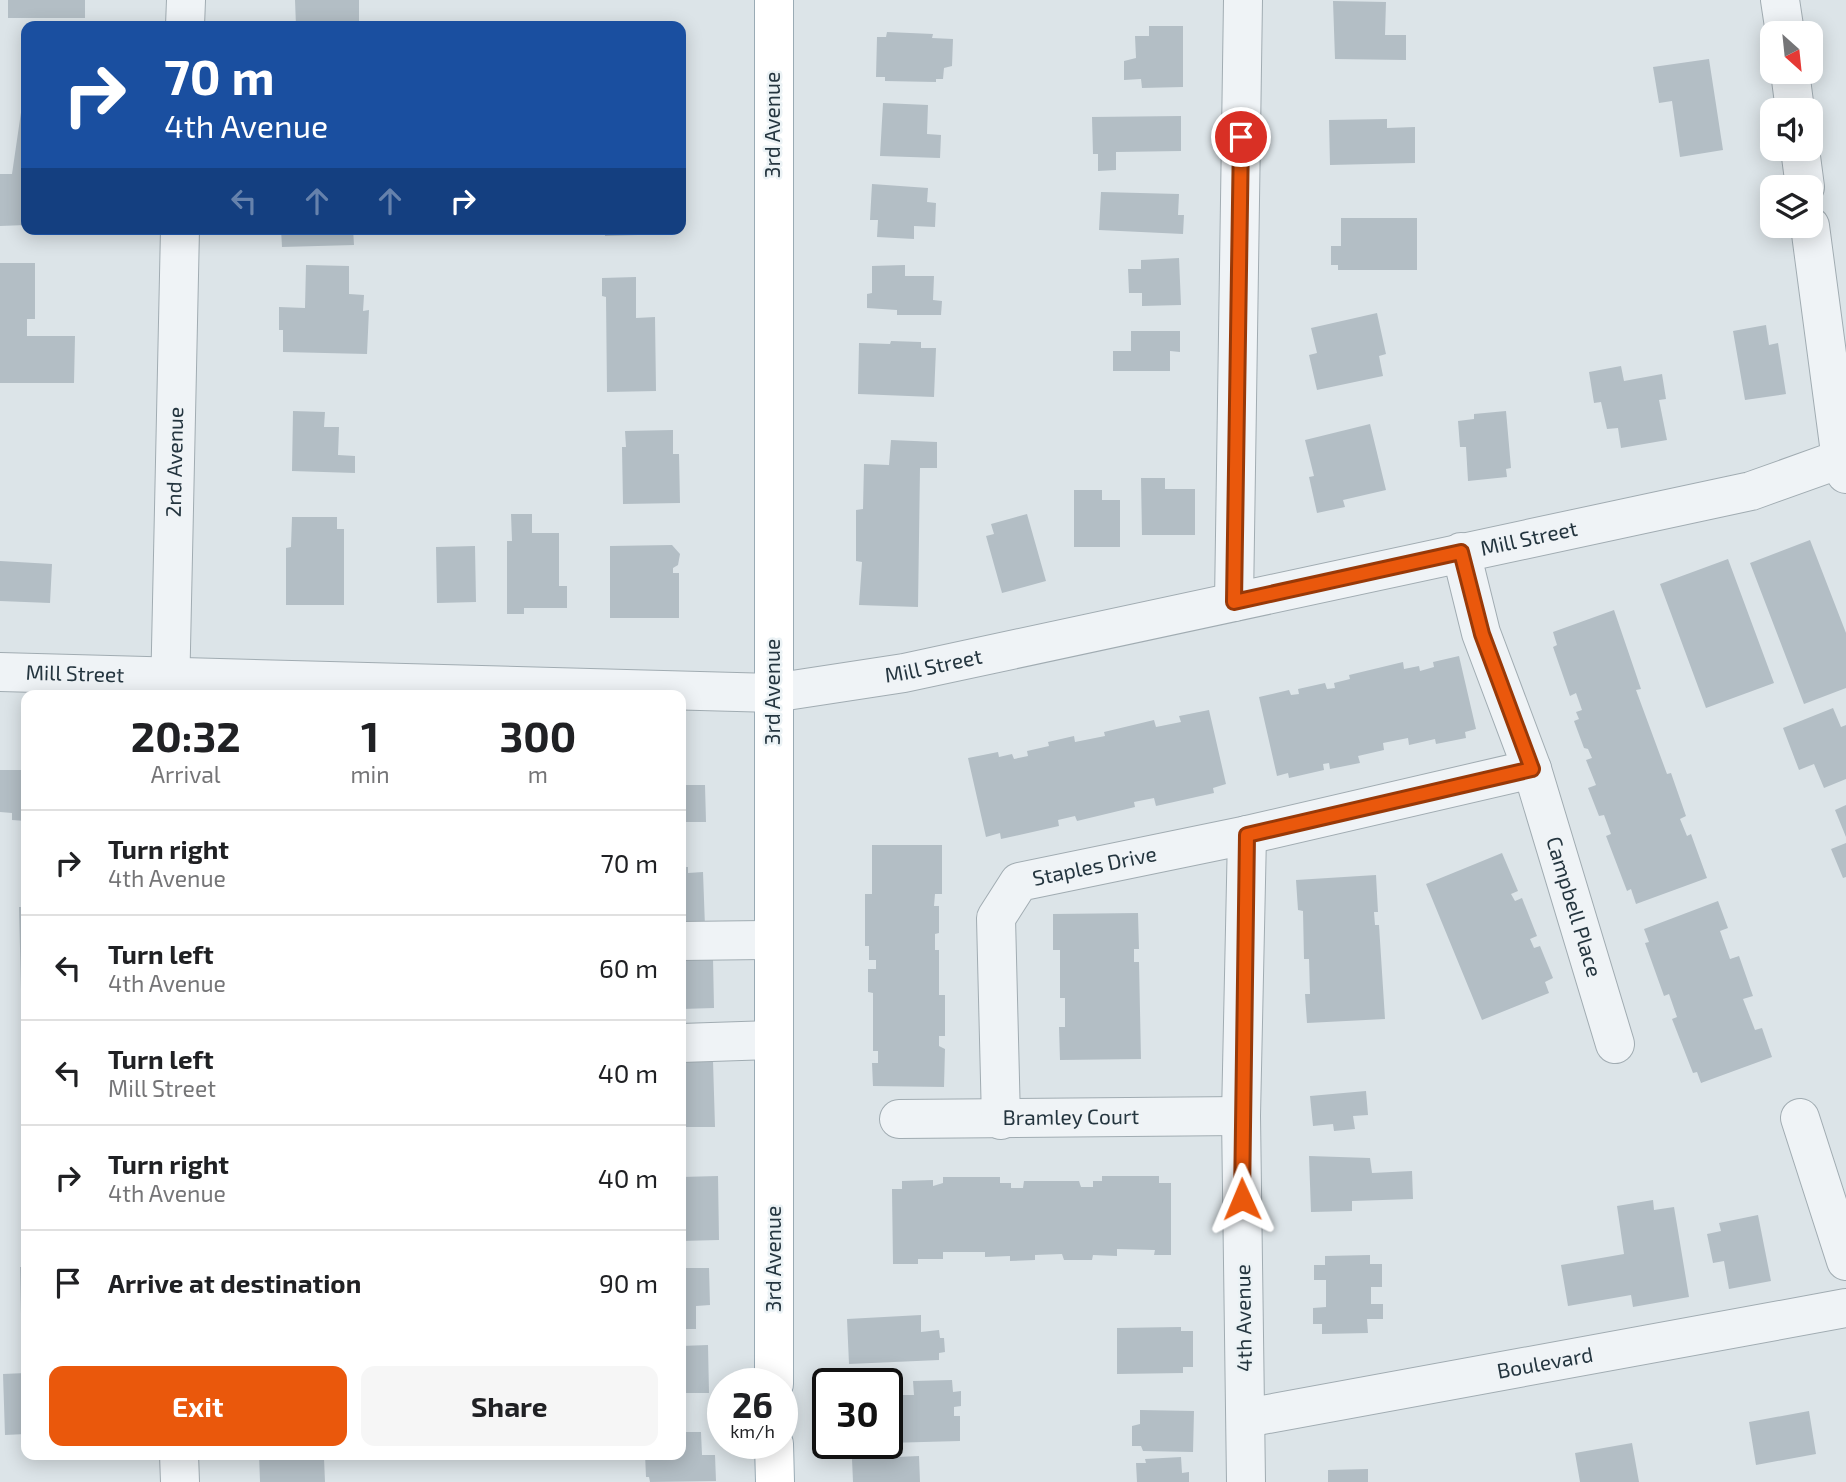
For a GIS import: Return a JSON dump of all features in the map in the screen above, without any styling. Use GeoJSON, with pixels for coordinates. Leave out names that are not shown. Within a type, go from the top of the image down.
{"type":"FeatureCollection","features":[{"type":"Feature","properties":{"kind":"main road","name":"3rd Avenue"},"geometry":{"type":"LineString","coordinates":[[774,0],[774,1368]]}},
{"type":"Feature","properties":{"kind":"main road"},"geometry":{"type":"LineString","coordinates":[[774,1459],[775,1482]]}},
{"type":"Feature","properties":{"kind":"street"},"geometry":{"type":"LineString","coordinates":[[185,21],[186,0]]}},
{"type":"Feature","properties":{"kind":"street"},"geometry":{"type":"LineString","coordinates":[[1234,602],[1243,0]]}},
{"type":"Feature","properties":{"kind":"street"},"geometry":{"type":"LineString","coordinates":[[1780,0],[1783,21]]}},
{"type":"Feature","properties":{"kind":"street","name":"2nd Avenue"},"geometry":{"type":"LineString","coordinates":[[169,686],[180,235]]}},
{"type":"Feature","properties":{"kind":"street"},"geometry":{"type":"LineString","coordinates":[[1812,238],[1844,464]]}},
{"type":"Feature","properties":{"kind":"street","name":"Mill Street"},"geometry":{"type":"LineString","coordinates":[[686,692],[773,693],[904,673],[1751,491],[1844,464]]}},
{"type":"Feature","properties":{"kind":"street"},"geometry":{"type":"LineString","coordinates":[[1247,835],[1532,769],[1482,634],[1461,552]]}},
{"type":"Feature","properties":{"kind":"street","name":"Mill Street"},"geometry":{"type":"LineString","coordinates":[[0,672],[169,686],[514,690]]}},
{"type":"Feature","properties":{"kind":"street","name":"Campbell Place"},"geometry":{"type":"LineString","coordinates":[[1532,769],[1615,1044]]}},
{"type":"Feature","properties":{"kind":"street","name":"4th Avenue"},"geometry":{"type":"LineString","coordinates":[[1246,1482],[1241,1116],[1247,835]]}},
{"type":"Feature","properties":{"kind":"street","name":"Staples Drive"},"geometry":{"type":"LineString","coordinates":[[1001,1120],[996,918],[1019,882],[1247,835]]}},
{"type":"Feature","properties":{"kind":"street"},"geometry":{"type":"LineString","coordinates":[[686,941],[774,940]]}},
{"type":"Feature","properties":{"kind":"street"},"geometry":{"type":"LineString","coordinates":[[686,1043],[774,1040]]}},
{"type":"Feature","properties":{"kind":"street","name":"Bramley Court"},"geometry":{"type":"LineString","coordinates":[[899,1119],[1241,1116]]}},
{"type":"Feature","properties":{"kind":"street"},"geometry":{"type":"LineString","coordinates":[[1800,1118],[1846,1261]]}},
{"type":"Feature","properties":{"kind":"street","name":"Boulevard"},"geometry":{"type":"LineString","coordinates":[[1246,1418],[1846,1308]]}},
{"type":"Feature","properties":{"kind":"street"},"geometry":{"type":"LineString","coordinates":[[179,1460],[180,1482]]}},
{"type":"Feature","properties":{"kind":"building"},"geometry":{"type":"Polygon","coordinates":[[[8,0],[85,0],[85,18],[8,18],[8,0]]]}},
{"type":"Feature","properties":{"kind":"building"},"geometry":{"type":"Polygon","coordinates":[[[295,0],[359,0],[359,21],[296,21],[295,0]]]}},
{"type":"Feature","properties":{"kind":"building"},"geometry":{"type":"Polygon","coordinates":[[[1333,1],[1386,2],[1385,35],[1406,35],[1406,60],[1335,59],[1333,1]]]}},
{"type":"Feature","properties":{"kind":"building"},"geometry":{"type":"Polygon","coordinates":[[[1149,26],[1183,26],[1183,87],[1142,88],[1141,79],[1124,80],[1124,61],[1136,58],[1135,36],[1149,36],[1149,26]]]}},
{"type":"Feature","properties":{"kind":"building"},"geometry":{"type":"Polygon","coordinates":[[[887,32],[933,34],[932,38],[953,39],[952,66],[944,68],[943,79],[936,79],[936,82],[885,81],[885,77],[876,77],[877,37],[886,37],[887,32]]]}},
{"type":"Feature","properties":{"kind":"building"},"geometry":{"type":"Polygon","coordinates":[[[1709,59],[1723,150],[1680,157],[1672,101],[1659,103],[1653,67],[1709,59]]]}},
{"type":"Feature","properties":{"kind":"building"},"geometry":{"type":"Polygon","coordinates":[[[883,103],[928,105],[927,134],[941,135],[940,158],[880,156],[883,103]]]}},
{"type":"Feature","properties":{"kind":"building"},"geometry":{"type":"Polygon","coordinates":[[[21,112],[21,225],[0,226],[0,174],[12,174],[21,112]]]}},
{"type":"Feature","properties":{"kind":"building"},"geometry":{"type":"Polygon","coordinates":[[[1181,116],[1181,151],[1116,152],[1116,170],[1098,171],[1098,154],[1093,154],[1092,117],[1181,116]]]}},
{"type":"Feature","properties":{"kind":"building"},"geometry":{"type":"Polygon","coordinates":[[[1387,119],[1387,128],[1415,127],[1415,163],[1330,165],[1329,120],[1387,119]]]}},
{"type":"Feature","properties":{"kind":"building"},"geometry":{"type":"Polygon","coordinates":[[[872,184],[928,188],[927,202],[936,203],[935,227],[914,226],[914,239],[877,237],[878,220],[870,220],[872,184]]]}},
{"type":"Feature","properties":{"kind":"building"},"geometry":{"type":"Polygon","coordinates":[[[1101,192],[1179,194],[1178,215],[1184,215],[1183,234],[1099,230],[1101,192]]]}},
{"type":"Feature","properties":{"kind":"building"},"geometry":{"type":"Polygon","coordinates":[[[1341,218],[1417,218],[1417,270],[1338,270],[1338,265],[1331,265],[1331,246],[1341,246],[1341,218]]]}},
{"type":"Feature","properties":{"kind":"building"},"geometry":{"type":"Polygon","coordinates":[[[281,235],[353,235],[354,245],[282,247],[281,235]]]}},
{"type":"Feature","properties":{"kind":"building"},"geometry":{"type":"Polygon","coordinates":[[[1179,258],[1181,305],[1142,306],[1142,293],[1129,293],[1128,269],[1141,269],[1141,260],[1179,258]]]}},
{"type":"Feature","properties":{"kind":"building"},"geometry":{"type":"Polygon","coordinates":[[[0,263],[35,263],[35,319],[27,319],[27,336],[75,336],[74,383],[0,383],[0,263]]]}},
{"type":"Feature","properties":{"kind":"building"},"geometry":{"type":"Polygon","coordinates":[[[306,265],[349,266],[349,294],[364,295],[363,311],[369,310],[367,354],[283,352],[279,307],[305,308],[306,265]]]}},
{"type":"Feature","properties":{"kind":"building"},"geometry":{"type":"Polygon","coordinates":[[[905,265],[905,276],[934,276],[933,300],[942,301],[941,315],[897,315],[897,310],[867,308],[867,294],[872,293],[872,266],[905,265]]]}},
{"type":"Feature","properties":{"kind":"building"},"geometry":{"type":"Polygon","coordinates":[[[636,277],[636,318],[655,317],[656,391],[607,392],[606,297],[602,296],[602,278],[636,277]]]}},
{"type":"Feature","properties":{"kind":"building"},"geometry":{"type":"Polygon","coordinates":[[[1377,313],[1386,354],[1379,356],[1383,376],[1317,390],[1309,355],[1317,353],[1311,328],[1377,313]]]}},
{"type":"Feature","properties":{"kind":"building"},"geometry":{"type":"Polygon","coordinates":[[[1766,325],[1769,345],[1778,343],[1786,394],[1745,400],[1733,331],[1766,325]]]}},
{"type":"Feature","properties":{"kind":"building"},"geometry":{"type":"Polygon","coordinates":[[[1131,331],[1180,331],[1180,352],[1170,351],[1170,371],[1113,371],[1113,351],[1131,351],[1131,331]]]}},
{"type":"Feature","properties":{"kind":"building"},"geometry":{"type":"Polygon","coordinates":[[[891,341],[921,342],[921,348],[936,348],[934,397],[858,394],[859,343],[890,344],[891,341]]]}},
{"type":"Feature","properties":{"kind":"building"},"geometry":{"type":"Polygon","coordinates":[[[1621,366],[1624,381],[1662,374],[1666,399],[1659,400],[1667,440],[1621,448],[1618,428],[1607,429],[1601,402],[1594,403],[1589,372],[1621,366]]]}},
{"type":"Feature","properties":{"kind":"building"},"geometry":{"type":"Polygon","coordinates":[[[293,411],[325,412],[324,427],[339,427],[338,455],[355,456],[355,473],[292,471],[293,411]]]}},
{"type":"Feature","properties":{"kind":"building"},"geometry":{"type":"Polygon","coordinates":[[[1506,411],[1511,468],[1506,469],[1507,477],[1468,481],[1466,447],[1460,447],[1458,421],[1474,419],[1474,414],[1506,411]]]}},
{"type":"Feature","properties":{"kind":"building"},"geometry":{"type":"Polygon","coordinates":[[[1370,424],[1386,490],[1343,500],[1345,507],[1317,513],[1309,477],[1314,476],[1305,440],[1370,424]]]}},
{"type":"Feature","properties":{"kind":"building"},"geometry":{"type":"Polygon","coordinates":[[[673,430],[673,454],[679,454],[680,503],[623,504],[622,447],[626,447],[625,431],[673,430]]]}},
{"type":"Feature","properties":{"kind":"building"},"geometry":{"type":"Polygon","coordinates":[[[891,440],[937,442],[937,468],[920,468],[918,607],[859,605],[862,562],[856,561],[856,510],[863,509],[864,464],[889,465],[891,440]]]}},
{"type":"Feature","properties":{"kind":"building"},"geometry":{"type":"Polygon","coordinates":[[[1141,478],[1165,478],[1165,489],[1195,489],[1195,535],[1142,535],[1141,478]]]}},
{"type":"Feature","properties":{"kind":"building"},"geometry":{"type":"Polygon","coordinates":[[[1074,490],[1102,490],[1102,500],[1120,500],[1120,547],[1074,547],[1074,490]]]}},
{"type":"Feature","properties":{"kind":"building"},"geometry":{"type":"Polygon","coordinates":[[[511,514],[532,514],[532,533],[559,533],[559,586],[567,586],[567,608],[524,608],[524,614],[507,614],[507,541],[512,541],[511,514]]]}},
{"type":"Feature","properties":{"kind":"building"},"geometry":{"type":"Polygon","coordinates":[[[1027,514],[1046,581],[1002,593],[986,536],[994,534],[991,524],[1027,514]]]}},
{"type":"Feature","properties":{"kind":"building"},"geometry":{"type":"Polygon","coordinates":[[[292,517],[337,517],[337,529],[344,529],[344,605],[286,605],[286,548],[291,547],[292,517]]]}},
{"type":"Feature","properties":{"kind":"building"},"geometry":{"type":"Polygon","coordinates":[[[1810,540],[1846,633],[1846,688],[1804,704],[1750,563],[1810,540]]]}},
{"type":"Feature","properties":{"kind":"building"},"geometry":{"type":"Polygon","coordinates":[[[672,545],[680,554],[678,565],[673,568],[673,573],[679,573],[679,618],[610,618],[610,546],[672,545]]]}},
{"type":"Feature","properties":{"kind":"building"},"geometry":{"type":"Polygon","coordinates":[[[475,546],[476,602],[437,603],[436,547],[475,546]]]}},
{"type":"Feature","properties":{"kind":"building"},"geometry":{"type":"Polygon","coordinates":[[[1728,559],[1774,683],[1706,708],[1660,584],[1728,559]]]}},
{"type":"Feature","properties":{"kind":"building"},"geometry":{"type":"Polygon","coordinates":[[[0,561],[52,564],[50,603],[0,601],[0,561]]]}},
{"type":"Feature","properties":{"kind":"building"},"geometry":{"type":"Polygon","coordinates":[[[1614,610],[1641,689],[1636,690],[1667,774],[1671,773],[1686,816],[1680,819],[1687,836],[1691,834],[1707,878],[1636,904],[1631,889],[1627,891],[1606,836],[1611,834],[1604,815],[1599,816],[1588,788],[1596,785],[1586,760],[1592,758],[1588,749],[1584,748],[1574,721],[1579,719],[1576,712],[1582,710],[1576,693],[1570,696],[1553,647],[1557,645],[1553,632],[1614,610]]]}},
{"type":"Feature","properties":{"kind":"building"},"geometry":{"type":"Polygon","coordinates":[[[1459,656],[1476,729],[1465,732],[1466,738],[1436,744],[1435,739],[1409,745],[1408,738],[1383,743],[1384,750],[1358,756],[1360,763],[1330,769],[1329,763],[1323,764],[1324,770],[1289,778],[1288,773],[1277,776],[1259,697],[1289,690],[1291,695],[1299,694],[1298,689],[1325,683],[1327,689],[1335,688],[1334,683],[1350,679],[1349,675],[1403,662],[1404,669],[1419,666],[1420,671],[1434,667],[1433,662],[1459,656]]]}},
{"type":"Feature","properties":{"kind":"building"},"geometry":{"type":"Polygon","coordinates":[[[1833,708],[1841,727],[1846,725],[1846,779],[1824,788],[1814,764],[1799,770],[1783,728],[1833,708]]]}},
{"type":"Feature","properties":{"kind":"building"},"geometry":{"type":"Polygon","coordinates":[[[1209,710],[1226,784],[1213,788],[1214,793],[1156,806],[1154,798],[1134,802],[1135,807],[1077,821],[1075,816],[1058,820],[1059,826],[1001,839],[1000,833],[986,837],[968,758],[998,752],[999,757],[1012,754],[1014,759],[1028,756],[1027,751],[1049,746],[1048,742],[1074,736],[1075,742],[1105,736],[1104,732],[1154,720],[1156,727],[1181,722],[1179,716],[1209,710]]]}},
{"type":"Feature","properties":{"kind":"building"},"geometry":{"type":"Polygon","coordinates":[[[0,770],[21,770],[21,821],[12,820],[12,813],[0,812],[0,770]]]}},
{"type":"Feature","properties":{"kind":"building"},"geometry":{"type":"Polygon","coordinates":[[[686,785],[705,785],[706,822],[686,822],[686,785]]]}},
{"type":"Feature","properties":{"kind":"building"},"geometry":{"type":"Polygon","coordinates":[[[1846,805],[1846,837],[1835,810],[1846,805]]]}},
{"type":"Feature","properties":{"kind":"building"},"geometry":{"type":"Polygon","coordinates":[[[1846,843],[1846,877],[1843,878],[1831,849],[1846,843]]]}},
{"type":"Feature","properties":{"kind":"building"},"geometry":{"type":"Polygon","coordinates":[[[872,845],[942,845],[942,894],[935,894],[934,906],[939,906],[939,933],[935,934],[935,950],[939,950],[939,995],[945,995],[945,1036],[939,1036],[939,1046],[945,1049],[944,1087],[873,1086],[872,1063],[878,1063],[878,1051],[873,1051],[873,993],[868,992],[868,969],[876,969],[876,960],[869,960],[869,946],[865,946],[865,894],[872,894],[872,845]]]}},
{"type":"Feature","properties":{"kind":"building"},"geometry":{"type":"Polygon","coordinates":[[[1502,853],[1518,891],[1511,894],[1515,901],[1522,898],[1537,936],[1530,939],[1534,948],[1540,946],[1553,978],[1545,982],[1549,993],[1482,1020],[1426,884],[1502,853]]]}},
{"type":"Feature","properties":{"kind":"building"},"geometry":{"type":"Polygon","coordinates":[[[686,867],[688,873],[703,872],[705,927],[686,927],[686,867]]]}},
{"type":"Feature","properties":{"kind":"building"},"geometry":{"type":"Polygon","coordinates":[[[1376,875],[1378,912],[1374,912],[1375,925],[1379,925],[1385,1019],[1307,1023],[1305,994],[1310,994],[1309,959],[1304,959],[1303,911],[1298,910],[1296,880],[1376,875]]]}},
{"type":"Feature","properties":{"kind":"building"},"geometry":{"type":"Polygon","coordinates":[[[1718,901],[1728,928],[1720,931],[1730,959],[1739,956],[1753,996],[1743,999],[1755,1030],[1762,1028],[1772,1057],[1701,1083],[1697,1072],[1693,1073],[1672,1019],[1677,1017],[1669,994],[1664,996],[1645,943],[1649,942],[1644,929],[1718,901]]]}},
{"type":"Feature","properties":{"kind":"building"},"geometry":{"type":"Polygon","coordinates":[[[19,907],[21,907],[21,989],[19,907]]]}},
{"type":"Feature","properties":{"kind":"building"},"geometry":{"type":"Polygon","coordinates":[[[1138,913],[1139,949],[1134,949],[1134,962],[1139,962],[1141,1059],[1060,1060],[1059,1027],[1065,1027],[1065,998],[1060,998],[1060,950],[1053,950],[1053,914],[1138,913]]]}},
{"type":"Feature","properties":{"kind":"building"},"geometry":{"type":"Polygon","coordinates":[[[686,958],[713,958],[714,1008],[686,1009],[686,958]]]}},
{"type":"Feature","properties":{"kind":"building"},"geometry":{"type":"Polygon","coordinates":[[[713,1061],[715,1127],[686,1127],[686,1062],[713,1061]]]}},
{"type":"Feature","properties":{"kind":"building"},"geometry":{"type":"Polygon","coordinates":[[[1366,1091],[1368,1115],[1353,1116],[1355,1129],[1334,1131],[1333,1124],[1313,1126],[1310,1096],[1366,1091]]]}},
{"type":"Feature","properties":{"kind":"building"},"geometry":{"type":"Polygon","coordinates":[[[1309,1156],[1370,1158],[1372,1173],[1412,1171],[1413,1199],[1352,1201],[1352,1211],[1311,1212],[1309,1156]]]}},
{"type":"Feature","properties":{"kind":"building"},"geometry":{"type":"Polygon","coordinates":[[[718,1176],[719,1240],[686,1241],[686,1177],[718,1176]]]}},
{"type":"Feature","properties":{"kind":"building"},"geometry":{"type":"Polygon","coordinates":[[[1102,1176],[1159,1176],[1159,1183],[1171,1183],[1171,1255],[1154,1255],[1155,1250],[1117,1249],[1117,1256],[1093,1255],[1092,1260],[1064,1260],[1062,1254],[1035,1255],[1035,1260],[1010,1261],[1010,1256],[985,1257],[985,1252],[943,1252],[943,1259],[918,1259],[918,1264],[893,1264],[892,1189],[902,1189],[902,1181],[933,1180],[933,1186],[943,1183],[943,1177],[1000,1177],[1000,1183],[1011,1183],[1011,1188],[1023,1188],[1024,1181],[1079,1181],[1081,1187],[1093,1187],[1093,1181],[1102,1181],[1102,1176]]]}},
{"type":"Feature","properties":{"kind":"building"},"geometry":{"type":"Polygon","coordinates":[[[1653,1200],[1654,1210],[1674,1207],[1689,1297],[1633,1307],[1631,1295],[1568,1306],[1561,1265],[1624,1254],[1617,1206],[1653,1200]]]}},
{"type":"Feature","properties":{"kind":"building"},"geometry":{"type":"Polygon","coordinates":[[[1758,1215],[1771,1281],[1729,1289],[1724,1261],[1713,1263],[1707,1234],[1721,1231],[1719,1223],[1758,1215]]]}},
{"type":"Feature","properties":{"kind":"building"},"geometry":{"type":"Polygon","coordinates":[[[1370,1255],[1370,1264],[1382,1264],[1382,1287],[1371,1287],[1371,1304],[1383,1304],[1383,1319],[1367,1319],[1368,1333],[1322,1334],[1322,1324],[1313,1324],[1313,1308],[1326,1307],[1326,1280],[1314,1280],[1314,1265],[1325,1265],[1325,1256],[1370,1255]]]}},
{"type":"Feature","properties":{"kind":"building"},"geometry":{"type":"Polygon","coordinates":[[[686,1268],[709,1268],[710,1305],[696,1306],[696,1329],[686,1329],[686,1268]]]}},
{"type":"Feature","properties":{"kind":"building"},"geometry":{"type":"Polygon","coordinates":[[[921,1315],[921,1332],[939,1330],[940,1338],[944,1338],[945,1352],[939,1353],[939,1360],[849,1364],[847,1319],[921,1315]]]}},
{"type":"Feature","properties":{"kind":"building"},"geometry":{"type":"Polygon","coordinates":[[[1181,1327],[1181,1331],[1193,1331],[1193,1367],[1183,1367],[1183,1373],[1117,1374],[1117,1328],[1181,1327]]]}},
{"type":"Feature","properties":{"kind":"building"},"geometry":{"type":"Polygon","coordinates":[[[708,1345],[707,1393],[686,1393],[686,1346],[708,1345]]]}},
{"type":"Feature","properties":{"kind":"building"},"geometry":{"type":"Polygon","coordinates":[[[21,1373],[21,1434],[5,1435],[3,1374],[21,1373]]]}},
{"type":"Feature","properties":{"kind":"building"},"geometry":{"type":"Polygon","coordinates":[[[952,1380],[953,1392],[961,1391],[961,1406],[954,1407],[954,1416],[960,1416],[960,1441],[903,1443],[903,1395],[914,1395],[913,1381],[952,1380]]]}},
{"type":"Feature","properties":{"kind":"building"},"geometry":{"type":"Polygon","coordinates":[[[1140,1410],[1194,1411],[1193,1452],[1143,1451],[1141,1446],[1132,1446],[1132,1426],[1140,1424],[1140,1410]]]}},
{"type":"Feature","properties":{"kind":"building"},"geometry":{"type":"Polygon","coordinates":[[[1809,1411],[1816,1454],[1756,1465],[1749,1422],[1809,1411]]]}},
{"type":"Feature","properties":{"kind":"building"},"geometry":{"type":"Polygon","coordinates":[[[686,1432],[701,1432],[702,1455],[707,1455],[707,1459],[715,1459],[716,1481],[650,1482],[649,1477],[646,1477],[645,1460],[686,1460],[686,1432]]]}},
{"type":"Feature","properties":{"kind":"building"},"geometry":{"type":"Polygon","coordinates":[[[1632,1443],[1639,1482],[1580,1482],[1575,1453],[1632,1443]]]}},
{"type":"Feature","properties":{"kind":"building"},"geometry":{"type":"Polygon","coordinates":[[[919,1456],[920,1482],[853,1482],[852,1459],[903,1459],[903,1457],[919,1456]]]}},
{"type":"Feature","properties":{"kind":"building"},"geometry":{"type":"Polygon","coordinates":[[[1181,1457],[1182,1473],[1189,1472],[1189,1482],[1137,1482],[1136,1463],[1146,1463],[1145,1459],[1181,1457]]]}},
{"type":"Feature","properties":{"kind":"building"},"geometry":{"type":"Polygon","coordinates":[[[259,1460],[324,1460],[325,1482],[260,1482],[259,1460]]]}},
{"type":"Feature","properties":{"kind":"building"},"geometry":{"type":"Polygon","coordinates":[[[1368,1469],[1368,1482],[1328,1482],[1328,1470],[1368,1469]]]}},
{"type":"Feature","properties":{"kind":"route"},"geometry":{"type":"LineString","coordinates":[[1241,137],[1234,602],[1461,552],[1482,634],[1532,769],[1247,835],[1241,1116],[1242,1199]]}}]}
